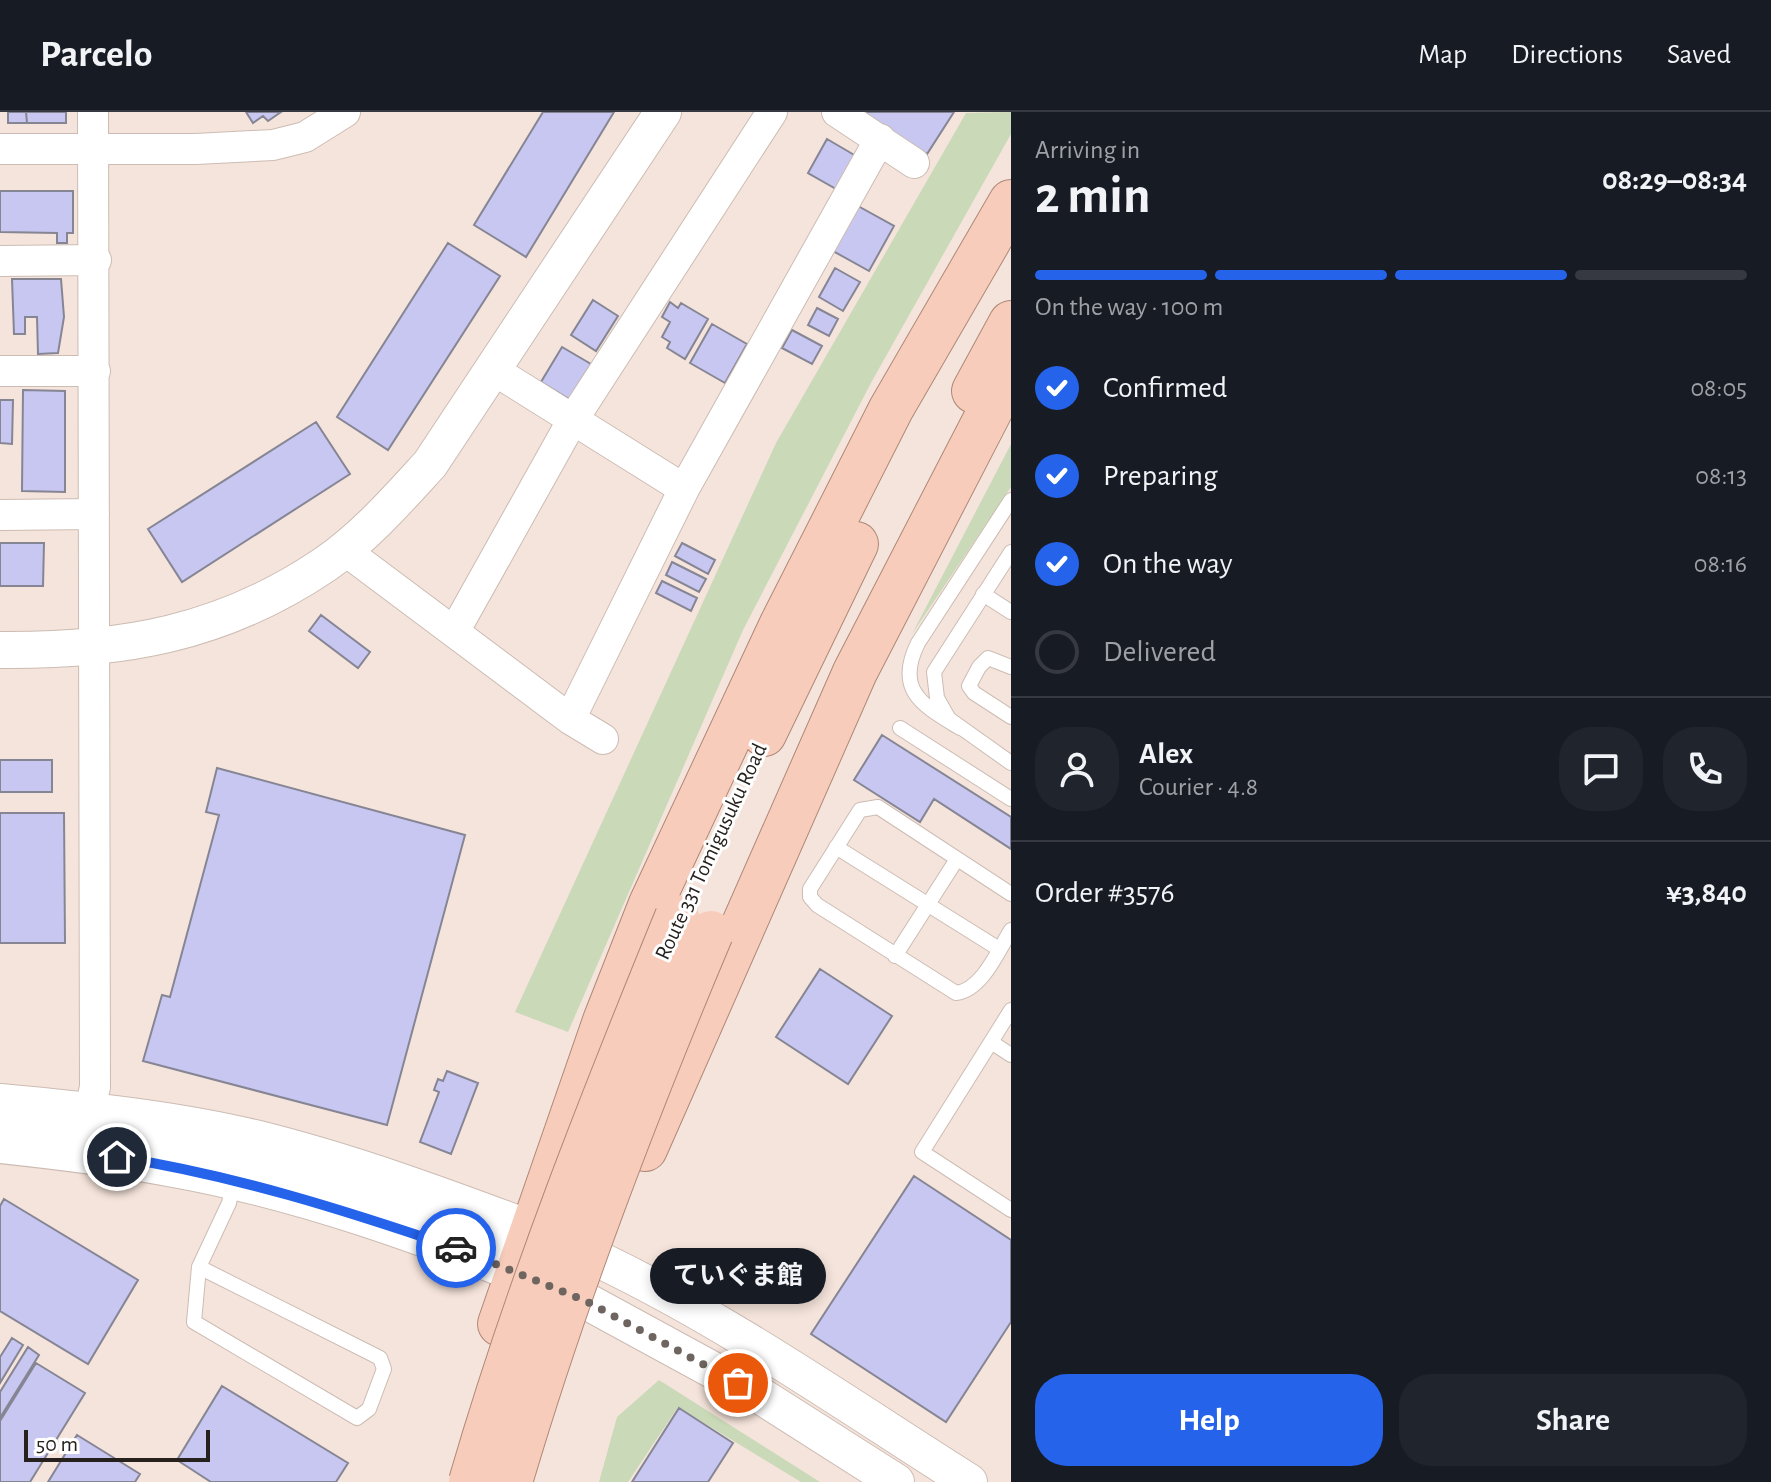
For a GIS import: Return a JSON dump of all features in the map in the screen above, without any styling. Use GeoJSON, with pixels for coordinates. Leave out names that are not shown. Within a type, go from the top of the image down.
{"type":"FeatureCollection","features":[{"type":"Feature","properties":{"kind":"highway"},"geometry":{"type":"LineString","coordinates":[[449,1482],[523,1251],[651,904],[781,626],[891,409],[1011,202]]}},
{"type":"Feature","properties":{"kind":"highway","name":"Route 331 Tomigusuku Road"},"geometry":{"type":"LineString","coordinates":[[510,1482],[588,1245],[707,932],[892,471],[1011,246]]}},
{"type":"Feature","properties":{"kind":"highway","name":"Route 331 Tomigusuku Road"},"geometry":{"type":"LineString","coordinates":[[471,1482],[554,1229],[707,932],[810,713],[922,489],[1011,323]]}},
{"type":"Feature","properties":{"kind":"highway"},"geometry":{"type":"LineString","coordinates":[[533,1482],[586,1301],[707,932],[855,672],[1011,370]]}},
{"type":"Feature","properties":{"kind":"main road"},"geometry":{"type":"LineString","coordinates":[[0,1105],[89,1113],[253,1141],[523,1251],[586,1301]]}},
{"type":"Feature","properties":{"kind":"main road"},"geometry":{"type":"LineString","coordinates":[[0,1142],[171,1165],[523,1251],[600,1260]]}},
{"type":"Feature","properties":{"kind":"street"},"geometry":{"type":"LineString","coordinates":[[89,1113],[95,1087],[96,260],[93,112]]}},
{"type":"Feature","properties":{"kind":"street"},"geometry":{"type":"LineString","coordinates":[[0,149],[273,145],[305,137],[345,112]]}},
{"type":"Feature","properties":{"kind":"street"},"geometry":{"type":"LineString","coordinates":[[0,650],[95,648],[176,635],[214,623],[325,564],[388,509],[430,464],[663,112]]}},
{"type":"Feature","properties":{"kind":"street"},"geometry":{"type":"LineString","coordinates":[[454,632],[572,421],[772,112]]}},
{"type":"Feature","properties":{"kind":"street"},"geometry":{"type":"LineString","coordinates":[[837,112],[914,163]]}},
{"type":"Feature","properties":{"kind":"street"},"geometry":{"type":"LineString","coordinates":[[570,719],[684,489],[880,139]]}},
{"type":"Feature","properties":{"kind":"street"},"geometry":{"type":"LineString","coordinates":[[0,261],[96,260]]}},
{"type":"Feature","properties":{"kind":"street"},"geometry":{"type":"LineString","coordinates":[[492,369],[684,489]]}},
{"type":"Feature","properties":{"kind":"street"},"geometry":{"type":"LineString","coordinates":[[0,371],[95,371]]}},
{"type":"Feature","properties":{"kind":"street"},"geometry":{"type":"LineString","coordinates":[[0,515],[94,514]]}},
{"type":"Feature","properties":{"kind":"street"},"geometry":{"type":"LineString","coordinates":[[343,549],[570,719],[603,739]]}},
{"type":"Feature","properties":{"kind":"street"},"geometry":{"type":"LineString","coordinates":[[600,1260],[657,1287],[782,1359],[969,1482]]}},
{"type":"Feature","properties":{"kind":"street"},"geometry":{"type":"LineString","coordinates":[[586,1301],[764,1398],[889,1480]]}},
{"type":"Feature","properties":{"kind":"lane"},"geometry":{"type":"LineString","coordinates":[[1011,500],[918,643],[910,680],[915,697],[1011,763]]}},
{"type":"Feature","properties":{"kind":"lane"},"geometry":{"type":"LineString","coordinates":[[960,728],[941,709],[934,672],[1011,552]]}},
{"type":"Feature","properties":{"kind":"lane"},"geometry":{"type":"LineString","coordinates":[[983,594],[1011,612]]}},
{"type":"Feature","properties":{"kind":"lane"},"geometry":{"type":"LineString","coordinates":[[1011,667],[988,658],[969,686],[974,693],[1011,717]]}},
{"type":"Feature","properties":{"kind":"lane"},"geometry":{"type":"LineString","coordinates":[[900,728],[1011,799]]}},
{"type":"Feature","properties":{"kind":"lane"},"geometry":{"type":"LineString","coordinates":[[1011,894],[878,807],[860,810],[810,889],[810,897],[895,956],[956,993],[966,992],[978,982],[1011,930]]}},
{"type":"Feature","properties":{"kind":"lane"},"geometry":{"type":"LineString","coordinates":[[836,847],[999,949]]}},
{"type":"Feature","properties":{"kind":"lane"},"geometry":{"type":"LineString","coordinates":[[895,956],[957,859]]}},
{"type":"Feature","properties":{"kind":"lane"},"geometry":{"type":"LineString","coordinates":[[1011,1010],[922,1152],[1011,1210]]}},
{"type":"Feature","properties":{"kind":"lane"},"geometry":{"type":"LineString","coordinates":[[991,1042],[1011,1055]]}},
{"type":"Feature","properties":{"kind":"lane"},"geometry":{"type":"LineString","coordinates":[[199,1267],[380,1358],[384,1369],[369,1409],[357,1418],[194,1322],[199,1267],[229,1203],[234,1180]]}},
{"type":"Feature","properties":{"kind":"green space"},"geometry":{"type":"Polygon","coordinates":[[[1011,112],[1011,134],[872,381],[743,630],[568,1032],[515,1012],[776,443],[966,113],[1011,112]]]}},
{"type":"Feature","properties":{"kind":"green space"},"geometry":{"type":"Polygon","coordinates":[[[1011,444],[1011,487],[912,634],[1011,444]]]}},
{"type":"Feature","properties":{"kind":"green space"},"geometry":{"type":"Polygon","coordinates":[[[659,1380],[820,1482],[801,1482],[678,1407],[628,1482],[599,1482],[617,1417],[659,1380]]]}},
{"type":"Feature","properties":{"kind":"building"},"geometry":{"type":"Polygon","coordinates":[[[8,112],[26,112],[27,123],[8,123],[8,112]]]}},
{"type":"Feature","properties":{"kind":"building"},"geometry":{"type":"Polygon","coordinates":[[[26,112],[66,112],[66,123],[27,123],[26,112]]]}},
{"type":"Feature","properties":{"kind":"building"},"geometry":{"type":"Polygon","coordinates":[[[246,112],[281,112],[268,121],[263,116],[253,123],[246,112]]]}},
{"type":"Feature","properties":{"kind":"building"},"geometry":{"type":"Polygon","coordinates":[[[543,112],[614,112],[526,257],[474,225],[543,112]]]}},
{"type":"Feature","properties":{"kind":"building"},"geometry":{"type":"Polygon","coordinates":[[[861,112],[954,112],[927,154],[861,112]]]}},
{"type":"Feature","properties":{"kind":"building"},"geometry":{"type":"Polygon","coordinates":[[[827,139],[856,156],[836,189],[808,173],[827,139]]]}},
{"type":"Feature","properties":{"kind":"building"},"geometry":{"type":"Polygon","coordinates":[[[0,191],[73,191],[73,233],[67,233],[67,243],[57,243],[57,233],[0,232],[0,191]]]}},
{"type":"Feature","properties":{"kind":"building"},"geometry":{"type":"Polygon","coordinates":[[[858,206],[894,226],[869,271],[833,251],[858,206]]]}},
{"type":"Feature","properties":{"kind":"building"},"geometry":{"type":"Polygon","coordinates":[[[448,243],[500,276],[388,450],[337,417],[448,243]]]}},
{"type":"Feature","properties":{"kind":"building"},"geometry":{"type":"Polygon","coordinates":[[[835,268],[860,282],[843,311],[819,297],[835,268]]]}},
{"type":"Feature","properties":{"kind":"building"},"geometry":{"type":"Polygon","coordinates":[[[12,279],[61,279],[64,317],[58,353],[38,354],[37,317],[25,317],[25,334],[14,334],[12,279]]]}},
{"type":"Feature","properties":{"kind":"building"},"geometry":{"type":"Polygon","coordinates":[[[593,300],[618,316],[596,351],[571,335],[593,300]]]}},
{"type":"Feature","properties":{"kind":"building"},"geometry":{"type":"Polygon","coordinates":[[[670,302],[678,308],[681,303],[708,319],[685,359],[667,348],[670,342],[662,337],[670,322],[662,317],[670,302]]]}},
{"type":"Feature","properties":{"kind":"building"},"geometry":{"type":"Polygon","coordinates":[[[817,308],[838,319],[829,336],[808,325],[817,308]]]}},
{"type":"Feature","properties":{"kind":"building"},"geometry":{"type":"Polygon","coordinates":[[[712,324],[747,344],[725,383],[690,363],[712,324]]]}},
{"type":"Feature","properties":{"kind":"building"},"geometry":{"type":"Polygon","coordinates":[[[792,330],[822,346],[812,364],[782,348],[792,330]]]}},
{"type":"Feature","properties":{"kind":"building"},"geometry":{"type":"Polygon","coordinates":[[[562,347],[591,364],[569,399],[541,382],[562,347]]]}},
{"type":"Feature","properties":{"kind":"building"},"geometry":{"type":"Polygon","coordinates":[[[23,390],[65,391],[65,492],[22,491],[23,390]]]}},
{"type":"Feature","properties":{"kind":"building"},"geometry":{"type":"Polygon","coordinates":[[[0,400],[13,400],[12,444],[0,443],[0,400]]]}},
{"type":"Feature","properties":{"kind":"building"},"geometry":{"type":"Polygon","coordinates":[[[316,422],[350,474],[182,582],[148,529],[316,422]]]}},
{"type":"Feature","properties":{"kind":"building"},"geometry":{"type":"Polygon","coordinates":[[[0,543],[44,543],[43,586],[0,586],[0,543]]]}},
{"type":"Feature","properties":{"kind":"building"},"geometry":{"type":"Polygon","coordinates":[[[682,543],[715,560],[708,574],[675,556],[682,543]]]}},
{"type":"Feature","properties":{"kind":"building"},"geometry":{"type":"Polygon","coordinates":[[[672,562],[706,579],[699,592],[666,575],[672,562]]]}},
{"type":"Feature","properties":{"kind":"building"},"geometry":{"type":"Polygon","coordinates":[[[662,581],[697,598],[691,611],[656,593],[662,581]]]}},
{"type":"Feature","properties":{"kind":"building"},"geometry":{"type":"Polygon","coordinates":[[[321,615],[370,652],[358,668],[309,631],[321,615]]]}},
{"type":"Feature","properties":{"kind":"building"},"geometry":{"type":"Polygon","coordinates":[[[882,735],[1011,817],[1011,849],[934,799],[920,822],[854,780],[882,735]]]}},
{"type":"Feature","properties":{"kind":"building"},"geometry":{"type":"Polygon","coordinates":[[[0,760],[52,760],[52,792],[0,792],[0,760]]]}},
{"type":"Feature","properties":{"kind":"building"},"geometry":{"type":"Polygon","coordinates":[[[217,768],[465,835],[387,1125],[143,1061],[162,995],[170,997],[219,815],[206,812],[217,768]]]}},
{"type":"Feature","properties":{"kind":"building"},"geometry":{"type":"Polygon","coordinates":[[[0,813],[64,813],[65,943],[0,943],[0,813]]]}},
{"type":"Feature","properties":{"kind":"building"},"geometry":{"type":"Polygon","coordinates":[[[820,969],[892,1016],[848,1084],[776,1037],[820,969]]]}},
{"type":"Feature","properties":{"kind":"building"},"geometry":{"type":"Polygon","coordinates":[[[447,1071],[478,1083],[451,1154],[420,1142],[439,1092],[434,1090],[438,1079],[443,1081],[447,1071]]]}},
{"type":"Feature","properties":{"kind":"building"},"geometry":{"type":"Polygon","coordinates":[[[914,1176],[1011,1240],[1011,1322],[946,1422],[811,1334],[914,1176]]]}},
{"type":"Feature","properties":{"kind":"building"},"geometry":{"type":"Polygon","coordinates":[[[4,1199],[138,1280],[88,1364],[0,1311],[0,1206],[4,1199]]]}},
{"type":"Feature","properties":{"kind":"building"},"geometry":{"type":"Polygon","coordinates":[[[12,1338],[23,1345],[0,1383],[0,1357],[12,1338]]]}},
{"type":"Feature","properties":{"kind":"building"},"geometry":{"type":"Polygon","coordinates":[[[28,1347],[39,1355],[0,1418],[0,1392],[28,1347]]]}},
{"type":"Feature","properties":{"kind":"building"},"geometry":{"type":"Polygon","coordinates":[[[36,1363],[85,1393],[30,1482],[0,1482],[0,1421],[36,1363]]]}},
{"type":"Feature","properties":{"kind":"building"},"geometry":{"type":"Polygon","coordinates":[[[222,1386],[348,1463],[336,1482],[211,1482],[177,1460],[222,1386]]]}},
{"type":"Feature","properties":{"kind":"building"},"geometry":{"type":"Polygon","coordinates":[[[679,1408],[733,1443],[708,1482],[632,1482],[679,1408]]]}},
{"type":"Feature","properties":{"kind":"building"},"geometry":{"type":"Polygon","coordinates":[[[77,1435],[140,1474],[135,1482],[48,1482],[77,1435]]]}},
{"type":"Feature","properties":{"kind":"way so far"},"geometry":{"type":"LineString","coordinates":[[456,1248],[552,1285],[628,1321],[738,1383]]}},
{"type":"Feature","properties":{"kind":"place","name":"ていぐま館"},"geometry":{"type":"Point","coordinates":[738,1383]}},
{"type":"Feature","properties":{"kind":"route"},"geometry":{"type":"LineString","coordinates":[[117,1157],[171,1165],[262,1186],[456,1248]]}}]}
